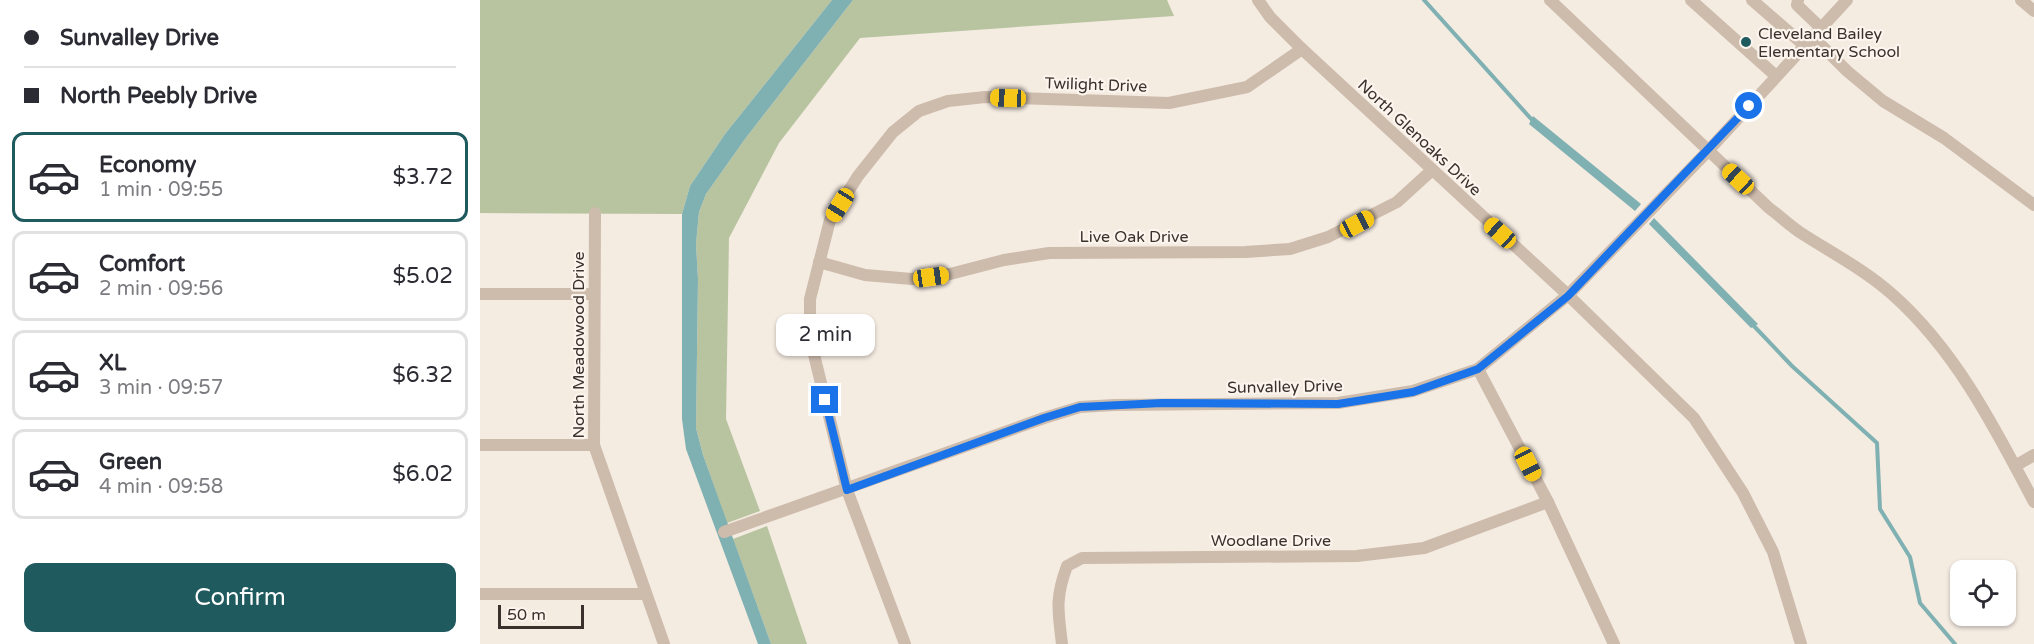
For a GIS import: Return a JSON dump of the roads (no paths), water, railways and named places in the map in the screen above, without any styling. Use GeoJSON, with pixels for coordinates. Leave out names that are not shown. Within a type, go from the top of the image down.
{"type":"FeatureCollection","features":[{"type":"Feature","properties":{"kind":"street","name":"North Glenoaks Drive"},"geometry":{"type":"LineString","coordinates":[[1258,0],[1270,17],[1302,50],[1568,296],[1694,418],[1743,493],[1773,552],[1801,644]]}},
{"type":"Feature","properties":{"kind":"street"},"geometry":{"type":"LineString","coordinates":[[1550,0],[1769,208],[1799,232],[1856,266],[1892,294],[1926,327],[1958,368],[2034,502]]}},
{"type":"Feature","properties":{"kind":"street"},"geometry":{"type":"LineString","coordinates":[[1690,0],[1776,76]]}},
{"type":"Feature","properties":{"kind":"street"},"geometry":{"type":"LineString","coordinates":[[1752,0],[1812,36],[1846,70],[1883,101],[1944,138],[2034,205]]}},
{"type":"Feature","properties":{"kind":"street"},"geometry":{"type":"LineString","coordinates":[[1798,0],[1797,5],[1812,36]]}},
{"type":"Feature","properties":{"kind":"street","name":"Sunvalley Drive"},"geometry":{"type":"LineString","coordinates":[[724,532],[1080,407],[1162,403],[1338,404],[1413,392],[1478,369],[1568,296],[1708,151],[1847,0]]}},
{"type":"Feature","properties":{"kind":"street"},"geometry":{"type":"LineString","coordinates":[[2021,0],[2034,11]]}},
{"type":"Feature","properties":{"kind":"street","name":"Twilight Drive"},"geometry":{"type":"LineString","coordinates":[[905,644],[847,490],[810,338],[810,300],[830,220],[858,176],[893,132],[919,111],[948,101],[985,97],[1169,103],[1247,87],[1302,50]]}},
{"type":"Feature","properties":{"kind":"street","name":"Live Oak Drive"},"geometry":{"type":"LineString","coordinates":[[819,262],[865,276],[912,279],[950,274],[1004,260],[1049,253],[1245,252],[1290,249],[1328,237],[1397,202],[1431,171]]}},
{"type":"Feature","properties":{"kind":"street","name":"North Meadowood Drive"},"geometry":{"type":"LineString","coordinates":[[595,213],[594,445],[664,644]]}},
{"type":"Feature","properties":{"kind":"street"},"geometry":{"type":"LineString","coordinates":[[480,294],[594,294]]}},
{"type":"Feature","properties":{"kind":"street"},"geometry":{"type":"LineString","coordinates":[[1478,369],[1548,502],[1614,644]]}},
{"type":"Feature","properties":{"kind":"street"},"geometry":{"type":"LineString","coordinates":[[480,445],[594,445]]}},
{"type":"Feature","properties":{"kind":"street"},"geometry":{"type":"LineString","coordinates":[[2015,466],[2034,455]]}},
{"type":"Feature","properties":{"kind":"street","name":"Woodlane Drive"},"geometry":{"type":"LineString","coordinates":[[1062,644],[1057,606],[1060,584],[1067,566],[1082,558],[1357,556],[1391,552],[1424,548],[1548,502]]}},
{"type":"Feature","properties":{"kind":"street"},"geometry":{"type":"LineString","coordinates":[[480,594],[646,594]]}},
{"type":"Feature","properties":{"kind":"water"},"geometry":{"type":"Polygon","coordinates":[[[832,0],[853,0],[745,139],[706,194],[699,212],[696,244],[698,279],[696,428],[703,455],[771,644],[758,644],[686,449],[682,419],[682,214],[690,186],[725,134],[832,0]]]}},
{"type":"Feature","properties":{"kind":"water"},"geometry":{"type":"Polygon","coordinates":[[[1533,116],[1641,204],[1635,211],[1529,124],[1533,116]]]}},
{"type":"Feature","properties":{"kind":"water"},"geometry":{"type":"Polygon","coordinates":[[[1654,218],[1758,324],[1751,328],[1649,224],[1654,218]]]}},
{"type":"Feature","properties":{"kind":"waterway"},"geometry":{"type":"LineString","coordinates":[[1424,0],[1533,121]]}},
{"type":"Feature","properties":{"kind":"waterway"},"geometry":{"type":"LineString","coordinates":[[1752,324],[1792,366],[1877,443],[1880,509],[1910,557],[1920,603],[1955,644]]}},
{"type":"Feature","properties":{"kind":"place","name":"Cleveland Bailey Elementary School"},"geometry":{"type":"Point","coordinates":[1746,42]}}]}
